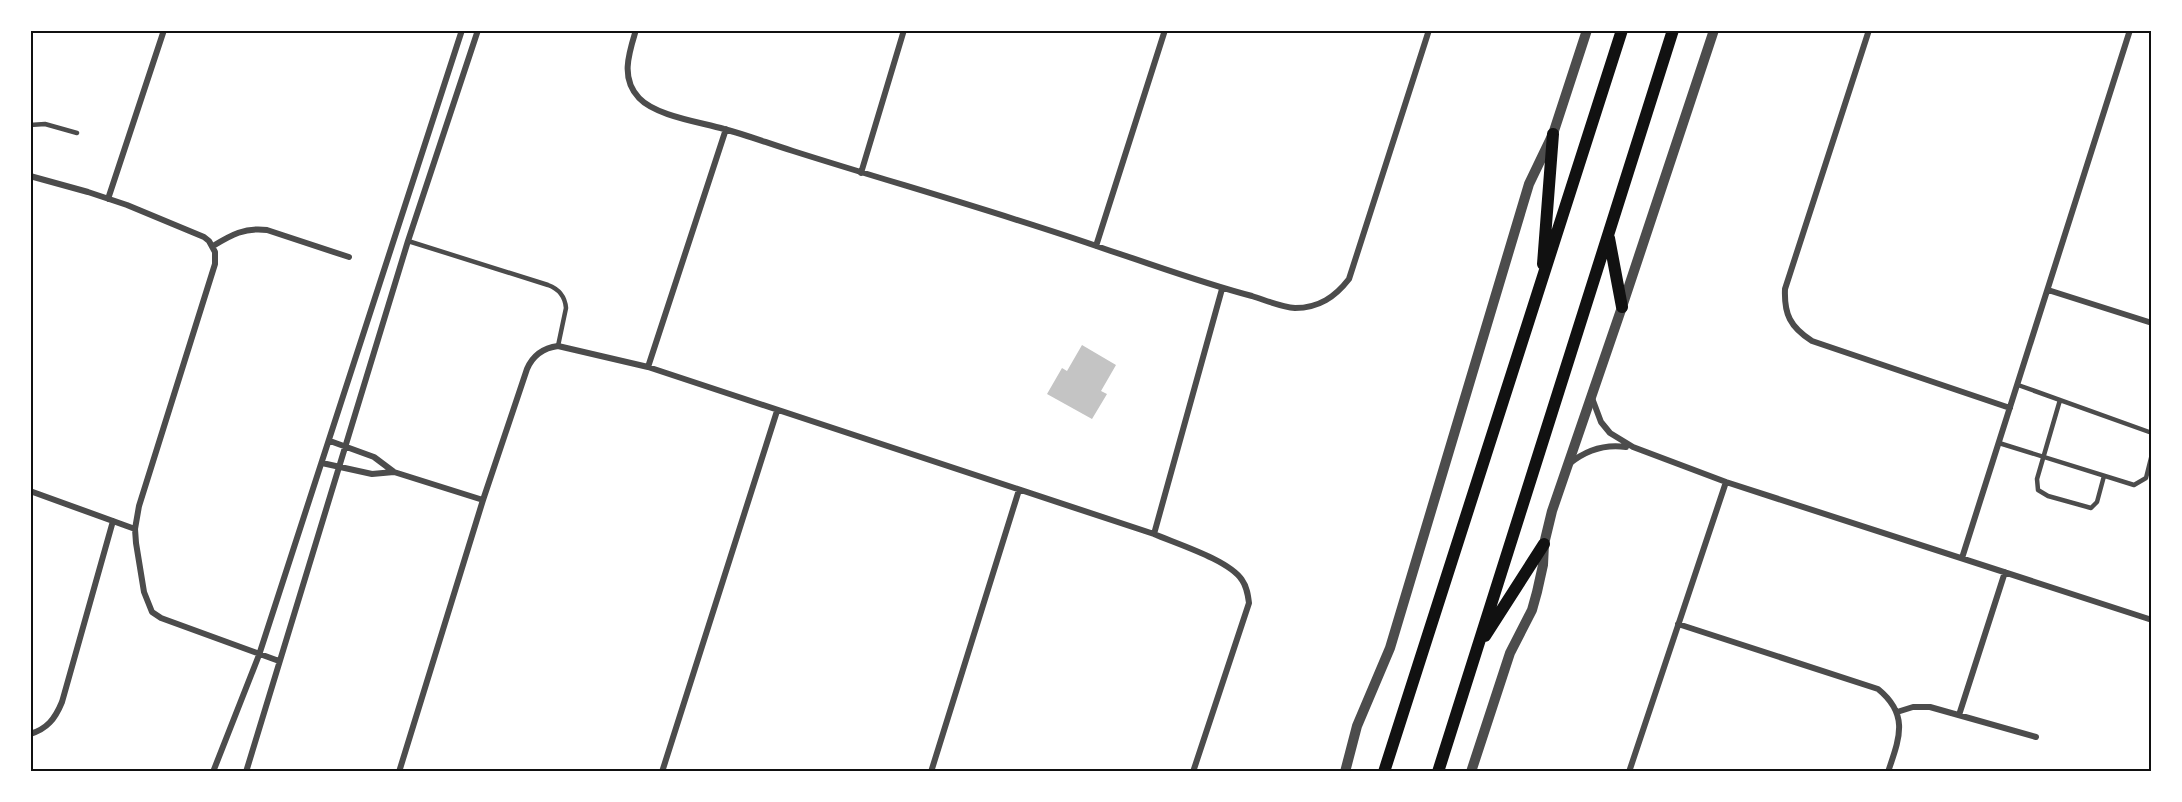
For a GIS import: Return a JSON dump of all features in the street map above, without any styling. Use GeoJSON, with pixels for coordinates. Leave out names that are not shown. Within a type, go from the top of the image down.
{"type":"FeatureCollection","features":[{"type":"Feature","properties":{"kind":"main road"},"geometry":{"type":"LineString","coordinates":[[1384,772],[1622,30]]}},
{"type":"Feature","properties":{"kind":"main road"},"geometry":{"type":"LineString","coordinates":[[1438,772],[1474,652],[1673,30]]}},
{"type":"Feature","properties":{"kind":"main road"},"geometry":{"type":"LineString","coordinates":[[1543,274],[1542,254],[1553,134]]}},
{"type":"Feature","properties":{"kind":"main road"},"geometry":{"type":"LineString","coordinates":[[1608,234],[1622,307]]}},
{"type":"Feature","properties":{"kind":"main road"},"geometry":{"type":"LineString","coordinates":[[1474,652],[1544,544]]}},
{"type":"Feature","properties":{"kind":"street"},"geometry":{"type":"LineString","coordinates":[[108,199],[164,30]]}},
{"type":"Feature","properties":{"kind":"street"},"geometry":{"type":"LineString","coordinates":[[213,772],[259,655],[462,30]]}},
{"type":"Feature","properties":{"kind":"street"},"geometry":{"type":"LineString","coordinates":[[246,772],[408,241],[478,30]]}},
{"type":"Feature","properties":{"kind":"street"},"geometry":{"type":"LineString","coordinates":[[636,30],[627,62],[629,81],[639,98],[649,106],[1096,246],[1222,289],[1293,308],[1310,307],[1326,301],[1349,279],[1429,30]]}},
{"type":"Feature","properties":{"kind":"street"},"geometry":{"type":"LineString","coordinates":[[861,173],[904,30]]}},
{"type":"Feature","properties":{"kind":"street"},"geometry":{"type":"LineString","coordinates":[[1096,246],[1165,30]]}},
{"type":"Feature","properties":{"kind":"street"},"geometry":{"type":"LineString","coordinates":[[1346,772],[1357,726],[1390,648],[1529,184],[1553,134],[1587,30]]}},
{"type":"Feature","properties":{"kind":"street"},"geometry":{"type":"LineString","coordinates":[[1471,772],[1510,653],[1532,610],[1542,578],[1544,544],[1552,511],[1714,30]]}},
{"type":"Feature","properties":{"kind":"street"},"geometry":{"type":"LineString","coordinates":[[1869,30],[1785,289],[1785,307],[1791,322],[1800,334],[1812,341],[2010,408]]}},
{"type":"Feature","properties":{"kind":"street"},"geometry":{"type":"LineString","coordinates":[[1962,558],[2130,30]]}},
{"type":"Feature","properties":{"kind":"street"},"geometry":{"type":"LineString","coordinates":[[648,367],[726,129]]}},
{"type":"Feature","properties":{"kind":"street"},"geometry":{"type":"LineString","coordinates":[[30,176],[88,192],[171,223],[204,237],[213,246],[215,264],[146,482],[135,529],[144,592],[152,612],[161,618],[279,661]]}},
{"type":"Feature","properties":{"kind":"street"},"geometry":{"type":"LineString","coordinates":[[213,246],[240,231],[254,228],[267,230],[350,257]]}},
{"type":"Feature","properties":{"kind":"street"},"geometry":{"type":"LineString","coordinates":[[1154,534],[1222,289]]}},
{"type":"Feature","properties":{"kind":"street"},"geometry":{"type":"LineString","coordinates":[[2048,290],[2152,323]]}},
{"type":"Feature","properties":{"kind":"street"},"geometry":{"type":"LineString","coordinates":[[399,772],[483,500],[530,362],[546,348],[558,346],[648,367],[1154,534],[1226,566],[1243,580],[1248,594],[1247,612],[1193,772]]}},
{"type":"Feature","properties":{"kind":"street"},"geometry":{"type":"LineString","coordinates":[[1591,396],[1598,416],[1610,433],[1633,447],[1725,482],[2152,620]]}},
{"type":"Feature","properties":{"kind":"street"},"geometry":{"type":"LineString","coordinates":[[662,772],[777,411]]}},
{"type":"Feature","properties":{"kind":"street"},"geometry":{"type":"LineString","coordinates":[[330,441],[374,457],[394,472],[483,500]]}},
{"type":"Feature","properties":{"kind":"street"},"geometry":{"type":"LineString","coordinates":[[1566,467],[1577,457],[1590,450],[1604,447],[1633,447]]}},
{"type":"Feature","properties":{"kind":"street"},"geometry":{"type":"LineString","coordinates":[[322,463],[372,474],[394,472]]}},
{"type":"Feature","properties":{"kind":"street"},"geometry":{"type":"LineString","coordinates":[[1629,772],[1725,482]]}},
{"type":"Feature","properties":{"kind":"street"},"geometry":{"type":"LineString","coordinates":[[932,772],[1019,490]]}},
{"type":"Feature","properties":{"kind":"street"},"geometry":{"type":"LineString","coordinates":[[30,492],[135,529]]}},
{"type":"Feature","properties":{"kind":"street"},"geometry":{"type":"LineString","coordinates":[[30,734],[40,731],[58,713],[112,521]]}},
{"type":"Feature","properties":{"kind":"street"},"geometry":{"type":"LineString","coordinates":[[1959,715],[2005,572]]}},
{"type":"Feature","properties":{"kind":"street"},"geometry":{"type":"LineString","coordinates":[[1678,624],[1869,685],[1886,695],[1897,712],[1900,724],[1899,736],[1888,772]]}},
{"type":"Feature","properties":{"kind":"street"},"geometry":{"type":"LineString","coordinates":[[1897,712],[1921,706],[2036,737]]}},
{"type":"Feature","properties":{"kind":"lane"},"geometry":{"type":"LineString","coordinates":[[30,126],[45,124],[76,134]]}},
{"type":"Feature","properties":{"kind":"lane"},"geometry":{"type":"LineString","coordinates":[[408,241],[554,287],[566,301],[558,346]]}},
{"type":"Feature","properties":{"kind":"lane"},"geometry":{"type":"LineString","coordinates":[[2018,385],[2152,433]]}},
{"type":"Feature","properties":{"kind":"lane"},"geometry":{"type":"LineString","coordinates":[[2060,400],[2036,485],[2040,492],[2091,507],[2097,502],[2104,476]]}},
{"type":"Feature","properties":{"kind":"lane"},"geometry":{"type":"LineString","coordinates":[[1999,443],[2134,485],[2146,478],[2152,454]]}},
{"type":"Feature","properties":{"kind":"building"},"geometry":{"type":"Polygon","coordinates":[[[1082,345],[1116,365],[1101,391],[1107,394],[1092,419],[1047,394],[1062,368],[1067,371],[1082,345]]]}}]}
